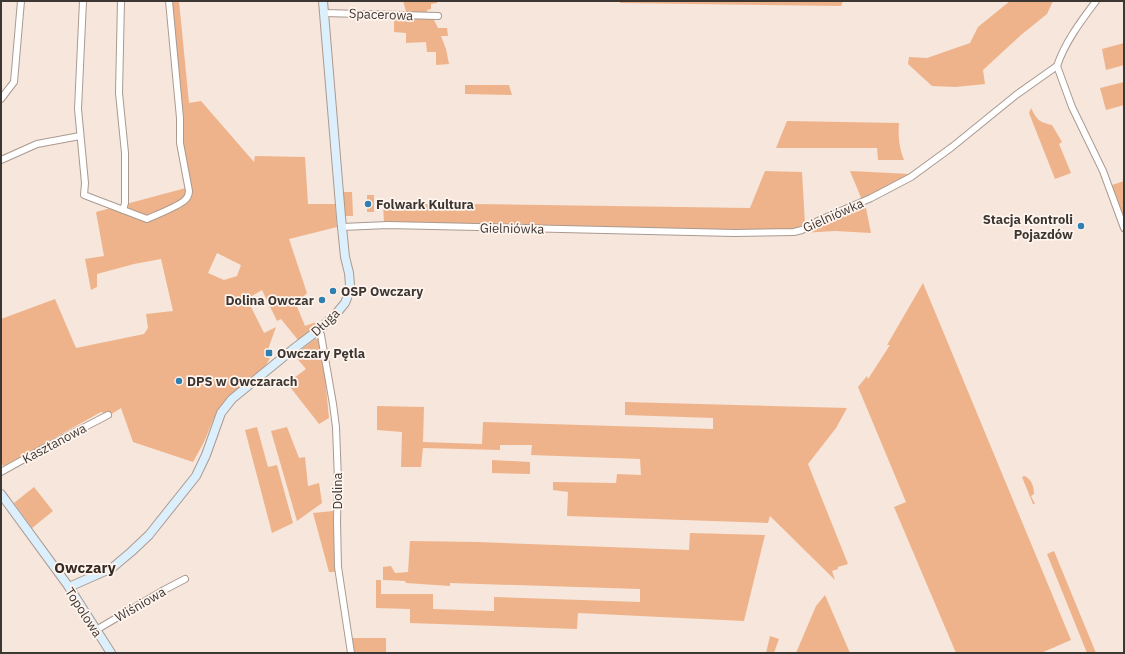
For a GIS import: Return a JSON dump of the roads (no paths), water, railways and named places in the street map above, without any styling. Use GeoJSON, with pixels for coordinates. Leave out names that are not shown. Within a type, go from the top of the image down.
{"type":"FeatureCollection","features":[{"type":"Feature","properties":{"kind":"street"},"geometry":{"type":"LineString","coordinates":[[1,99],[14,82],[21,1]]}},
{"type":"Feature","properties":{"kind":"street"},"geometry":{"type":"LineString","coordinates":[[83,1],[78,109],[85,183],[84,195],[147,219],[180,204],[185,200],[189,191],[180,143],[180,118],[169,1]]}},
{"type":"Feature","properties":{"kind":"street"},"geometry":{"type":"LineString","coordinates":[[121,1],[119,93],[125,153],[125,203],[123,210]]}},
{"type":"Feature","properties":{"kind":"street","name":"Długa"},"geometry":{"type":"LineString","coordinates":[[69,587],[112,568],[148,535],[196,476],[206,455],[221,413],[232,399],[292,350],[318,331],[335,315],[345,302],[349,293],[349,273],[342,227],[323,1]]}},
{"type":"Feature","properties":{"kind":"street"},"geometry":{"type":"LineString","coordinates":[[1096,1],[1061,54],[1057,66],[1072,107],[1103,171],[1124,228]]}},
{"type":"Feature","properties":{"kind":"street","name":"Spacerowa"},"geometry":{"type":"LineString","coordinates":[[324,13],[438,16]]}},
{"type":"Feature","properties":{"kind":"street","name":"Gielniówka"},"geometry":{"type":"LineString","coordinates":[[342,227],[388,225],[734,233],[794,232],[802,230],[818,221],[872,198],[911,177],[952,147],[1016,95],[1057,66]]}},
{"type":"Feature","properties":{"kind":"street"},"geometry":{"type":"LineString","coordinates":[[1,160],[37,144],[80,136]]}},
{"type":"Feature","properties":{"kind":"street","name":"Dolina"},"geometry":{"type":"LineString","coordinates":[[318,331],[321,335],[336,427],[338,480],[338,566],[351,653]]}},
{"type":"Feature","properties":{"kind":"street","name":"Kasztanowa"},"geometry":{"type":"LineString","coordinates":[[1,472],[108,415]]}},
{"type":"Feature","properties":{"kind":"street","name":"Topolowa"},"geometry":{"type":"LineString","coordinates":[[1,494],[69,587],[110,653]]}},
{"type":"Feature","properties":{"kind":"street","name":"Wiśniowa"},"geometry":{"type":"LineString","coordinates":[[96,630],[185,579]]}},
{"type":"Feature","properties":{"kind":"place","name":"Folwark Kultura"},"geometry":{"type":"Point","coordinates":[368,204]}},
{"type":"Feature","properties":{"kind":"place","name":"Stacja Kontroli Pojazdów"},"geometry":{"type":"Point","coordinates":[1081,226]}},
{"type":"Feature","properties":{"kind":"place","name":"OSP Owczary"},"geometry":{"type":"Point","coordinates":[333,291]}},
{"type":"Feature","properties":{"kind":"place","name":"Dolina Owczar"},"geometry":{"type":"Point","coordinates":[322,300]}},
{"type":"Feature","properties":{"kind":"place","name":"Owczary Pętla"},"geometry":{"type":"Point","coordinates":[269,353]}},
{"type":"Feature","properties":{"kind":"place","name":"DPS w Owczarach"},"geometry":{"type":"Point","coordinates":[179,381]}},
{"type":"Feature","properties":{"kind":"district","name":"Owczary"},"geometry":{"type":"Point","coordinates":[85,568]}}]}
